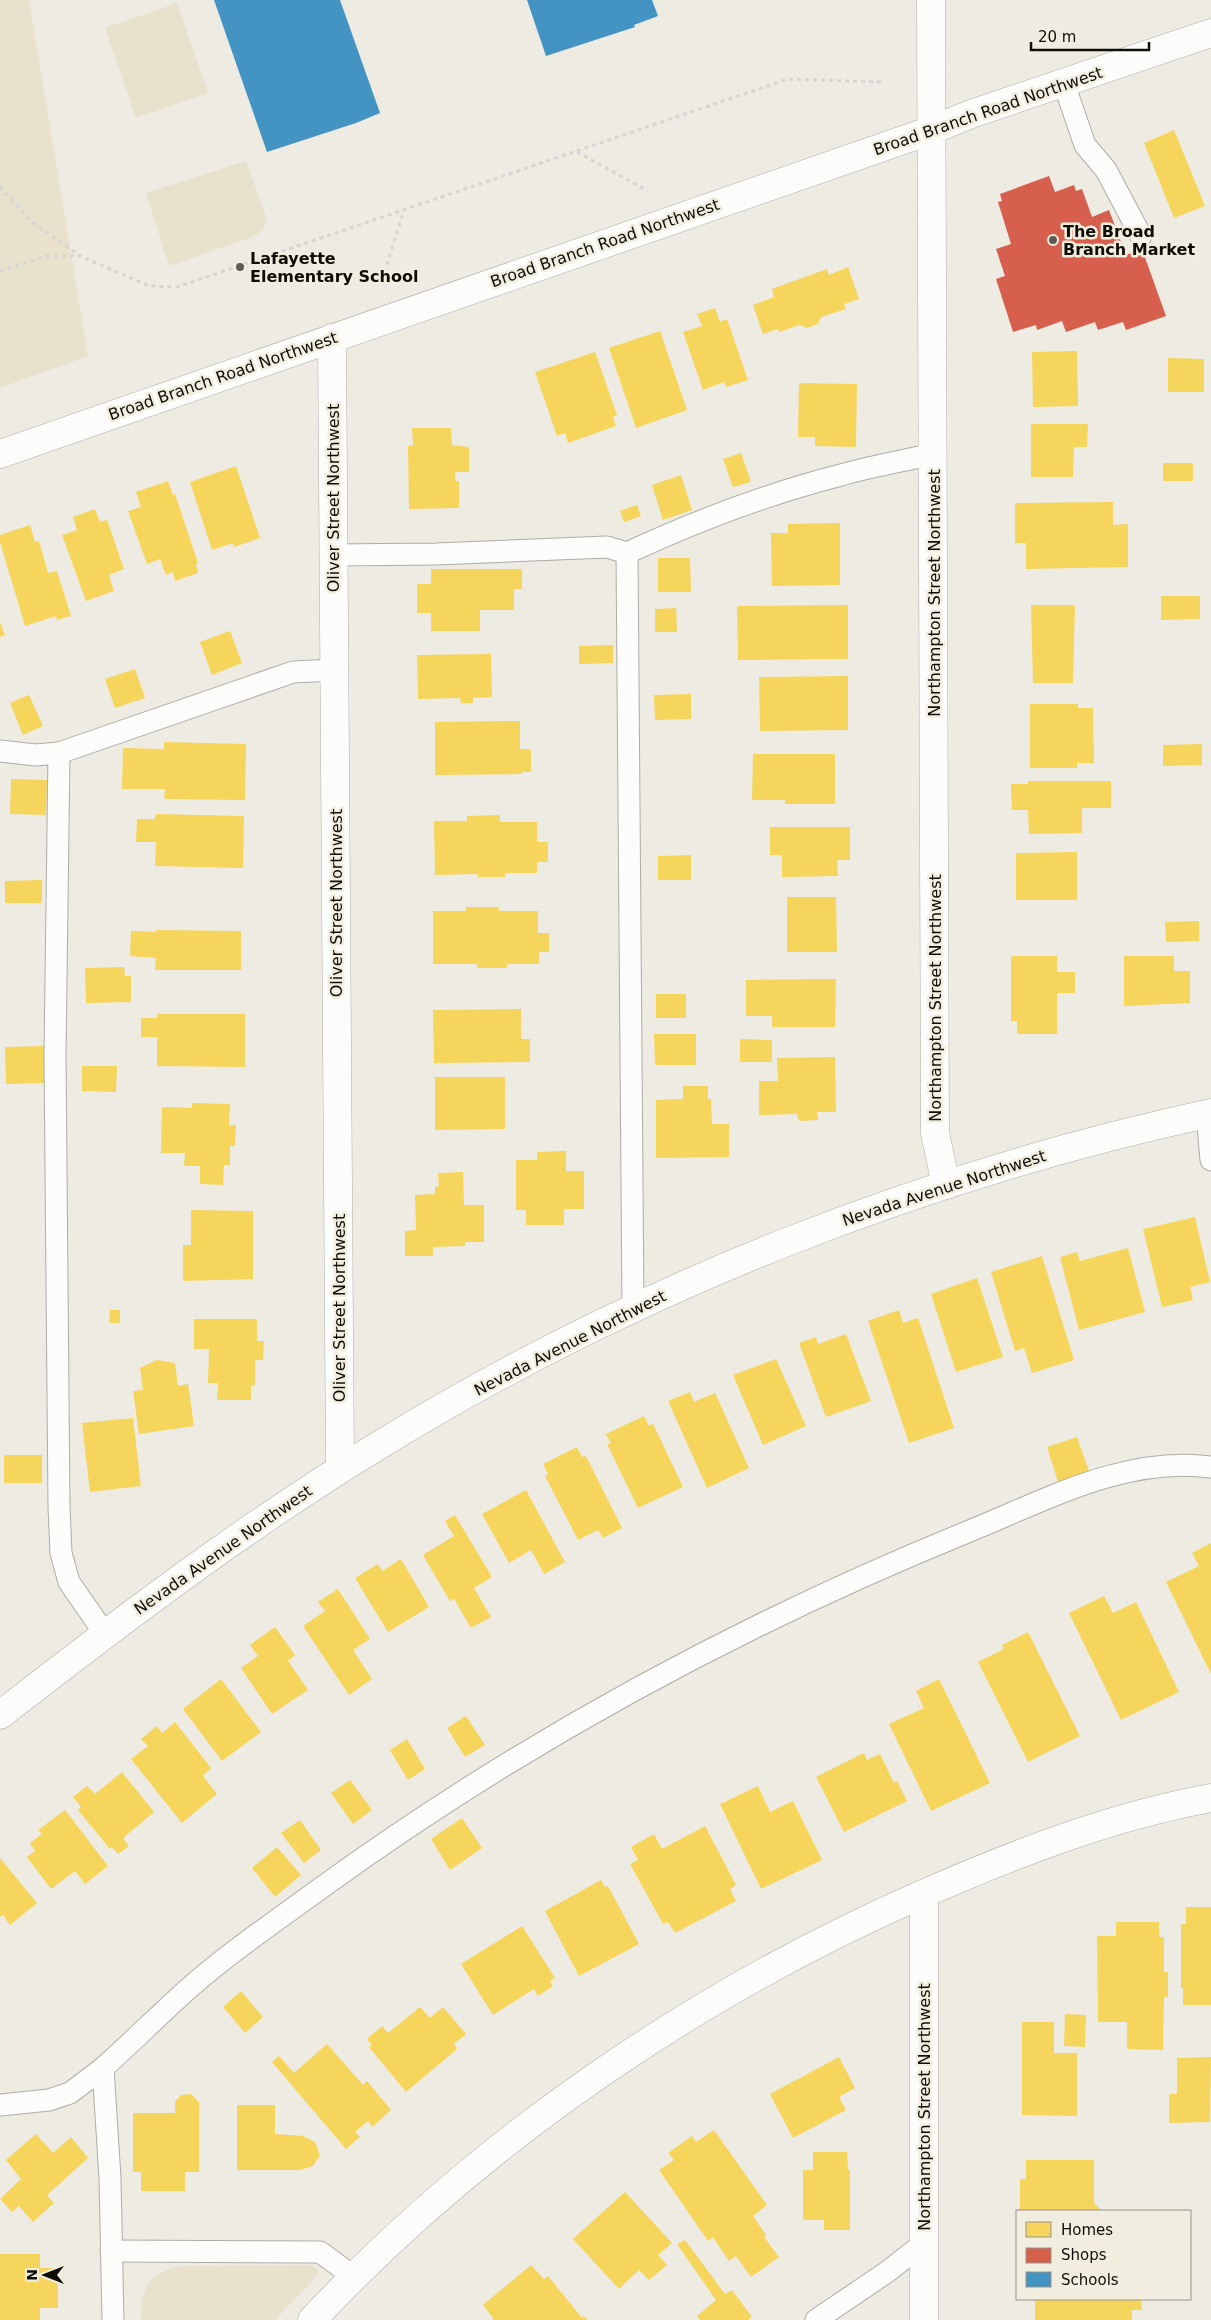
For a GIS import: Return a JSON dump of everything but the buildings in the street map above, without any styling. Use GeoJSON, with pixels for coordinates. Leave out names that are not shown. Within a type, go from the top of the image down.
{"type":"FeatureCollection","features":[{"type":"Feature","properties":{"kind":"street","name":"Northampton Street Northwest"},"geometry":{"type":"LineString","coordinates":[[932,0],[935,1133],[946,1185]]}},
{"type":"Feature","properties":{"kind":"street","name":"Broad Branch Road Northwest"},"geometry":{"type":"LineString","coordinates":[[0,454],[932,130],[971,114],[1211,33]]}},
{"type":"Feature","properties":{"kind":"street","name":"Oliver Street Northwest"},"geometry":{"type":"LineString","coordinates":[[332,338],[340,1469]]}},
{"type":"Feature","properties":{"kind":"street","name":"Nevada Avenue Northwest"},"geometry":{"type":"LineString","coordinates":[[0,1715],[209,1557],[340,1469],[461,1398],[633,1309],[773,1248],[946,1185],[1062,1150],[1209,1113]]}},
{"type":"Feature","properties":{"kind":"street"},"geometry":{"type":"LineString","coordinates":[[324,2314],[354,2277],[410,2223],[458,2181],[533,2124],[630,2055],[703,2008],[771,1968],[857,1924],[981,1869],[1057,1840],[1134,1817],[1211,1798]]}},
{"type":"Feature","properties":{"kind":"street","name":"Northampton Street Northwest"},"geometry":{"type":"LineString","coordinates":[[924,1894],[924,2320]]}},
{"type":"Feature","properties":{"kind":"lane"},"geometry":{"type":"LineString","coordinates":[[1064,84],[1085,145],[1110,178],[1141,236]]}},
{"type":"Feature","properties":{"kind":"lane"},"geometry":{"type":"LineString","coordinates":[[333,555],[436,554],[607,547],[627,553],[680,528],[759,499],[841,474],[933,454]]}},
{"type":"Feature","properties":{"kind":"lane"},"geometry":{"type":"LineString","coordinates":[[627,553],[633,1309]]}},
{"type":"Feature","properties":{"kind":"lane"},"geometry":{"type":"LineString","coordinates":[[0,751],[35,755],[59,753],[293,672],[334,670]]}},
{"type":"Feature","properties":{"kind":"lane"},"geometry":{"type":"LineString","coordinates":[[59,753],[55,1055],[61,1553],[69,1582],[105,1634]]}},
{"type":"Feature","properties":{"kind":"lane"},"geometry":{"type":"LineString","coordinates":[[1209,1113],[1211,1160]]}},
{"type":"Feature","properties":{"kind":"lane"},"geometry":{"type":"LineString","coordinates":[[0,2105],[49,2100],[70,2093],[103,2068],[197,1982],[251,1939],[397,1833],[485,1777],[605,1708],[732,1640],[873,1571],[1096,1479],[1149,1467],[1185,1463],[1211,1466]]}},
{"type":"Feature","properties":{"kind":"lane"},"geometry":{"type":"LineString","coordinates":[[103,2068],[107,2096],[112,2320]]}},
{"type":"Feature","properties":{"kind":"lane"},"geometry":{"type":"LineString","coordinates":[[816,2320],[887,2272],[924,2243]]}},
{"type":"Feature","properties":{"kind":"lane"},"geometry":{"type":"LineString","coordinates":[[111,2251],[320,2252],[354,2277]]}},
{"type":"Feature","properties":{"kind":"path"},"geometry":{"type":"LineString","coordinates":[[0,187],[32,222],[80,256],[149,286],[177,287],[788,79],[882,82]]}},
{"type":"Feature","properties":{"kind":"path"},"geometry":{"type":"LineString","coordinates":[[576,151],[651,193]]}},
{"type":"Feature","properties":{"kind":"path"},"geometry":{"type":"LineString","coordinates":[[382,280],[404,210]]}},
{"type":"Feature","properties":{"kind":"path"},"geometry":{"type":"LineString","coordinates":[[0,271],[46,256],[80,256]]}},
{"type":"Feature","properties":{"kind":"shaded area"},"geometry":{"type":"Polygon","coordinates":[[[0,0],[29,0],[88,356],[0,388],[0,0]]]}},
{"type":"Feature","properties":{"kind":"shaded area"},"geometry":{"type":"Polygon","coordinates":[[[177,3],[208,93],[136,118],[105,28],[177,3]]]}},
{"type":"Feature","properties":{"kind":"shaded area"},"geometry":{"type":"Polygon","coordinates":[[[246,161],[266,217],[264,229],[255,236],[169,266],[146,193],[246,161]]]}},
{"type":"Feature","properties":{"kind":"shaded area"},"geometry":{"type":"Polygon","coordinates":[[[310,2265],[316,2268],[319,2274],[275,2320],[141,2320],[143,2298],[149,2283],[162,2272],[171,2269],[183,2266],[310,2265]]]}},
{"type":"Feature","properties":{"kind":"place","name":"The Broad Branch Market"},"geometry":{"type":"Point","coordinates":[1053,240]}},
{"type":"Feature","properties":{"kind":"place","name":"Lafayette Elementary School"},"geometry":{"type":"Point","coordinates":[240,267]}}]}
